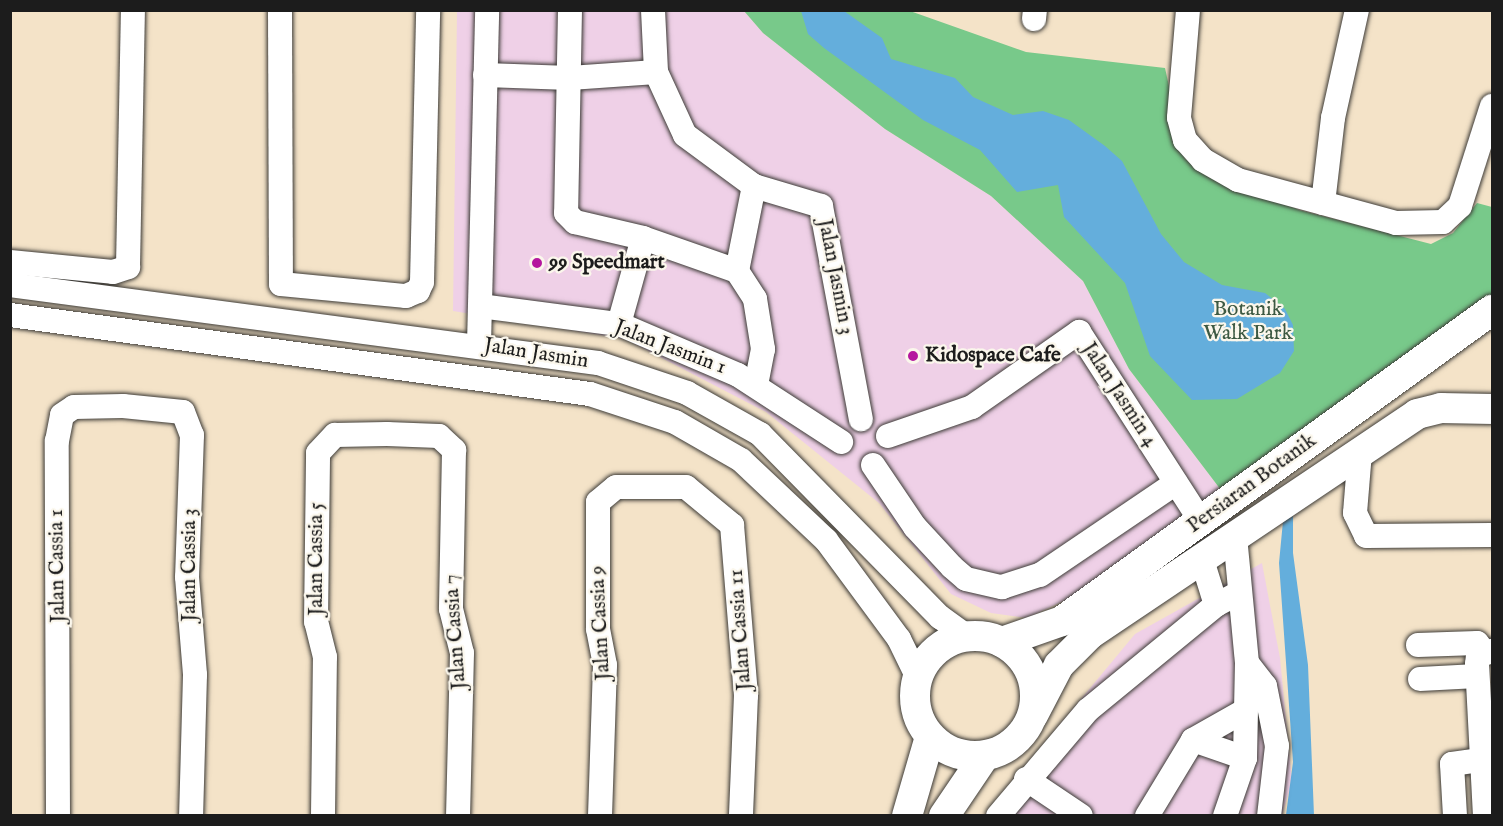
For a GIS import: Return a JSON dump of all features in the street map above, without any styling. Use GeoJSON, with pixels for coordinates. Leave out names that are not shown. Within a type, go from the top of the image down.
{"type":"FeatureCollection","features":[{"type":"Feature","properties":{"kind":"main road","name":"Persiaran Botanik"},"geometry":{"type":"LineString","coordinates":[[1002,642],[1062,621],[1492,310]]}},
{"type":"Feature","properties":{"kind":"main road","name":"Persiaran Botanik"},"geometry":{"type":"LineString","coordinates":[[1033,715],[1059,665],[1090,634],[1359,452],[1417,414],[1441,408],[1492,409]]}},
{"type":"Feature","properties":{"kind":"main road"},"geometry":{"type":"LineString","coordinates":[[966,636],[1002,642],[1016,651],[1034,681],[1033,715],[1014,743],[984,757],[964,756],[930,737],[916,709],[918,678],[928,658],[966,636]]}},
{"type":"Feature","properties":{"kind":"main road"},"geometry":{"type":"LineString","coordinates":[[907,816],[930,737]]}},
{"type":"Feature","properties":{"kind":"main road"},"geometry":{"type":"LineString","coordinates":[[944,816],[984,757]]}},
{"type":"Feature","properties":{"kind":"street"},"geometry":{"type":"LineString","coordinates":[[10,262],[113,272],[128,267],[133,10]]}},
{"type":"Feature","properties":{"kind":"street"},"geometry":{"type":"LineString","coordinates":[[280,10],[279,278],[285,286],[406,296],[418,291],[422,282],[428,10]]}},
{"type":"Feature","properties":{"kind":"street"},"geometry":{"type":"LineString","coordinates":[[479,345],[487,10]]}},
{"type":"Feature","properties":{"kind":"street"},"geometry":{"type":"LineString","coordinates":[[570,10],[566,213],[575,222],[643,237],[736,271],[756,299],[763,349],[756,384]]}},
{"type":"Feature","properties":{"kind":"street","name":"Jalan Jasmin 3"},"geometry":{"type":"LineString","coordinates":[[654,10],[656,72],[685,135],[706,156],[754,186],[821,206],[861,419]]}},
{"type":"Feature","properties":{"kind":"street"},"geometry":{"type":"LineString","coordinates":[[1188,10],[1177,95],[1185,140],[1203,160],[1238,180],[1396,223],[1443,222],[1460,206],[1492,106]]}},
{"type":"Feature","properties":{"kind":"street"},"geometry":{"type":"LineString","coordinates":[[1323,203],[1333,118],[1357,10]]}},
{"type":"Feature","properties":{"kind":"street"},"geometry":{"type":"LineString","coordinates":[[485,75],[570,78],[656,72]]}},
{"type":"Feature","properties":{"kind":"street"},"geometry":{"type":"LineString","coordinates":[[736,271],[754,186]]}},
{"type":"Feature","properties":{"kind":"street"},"geometry":{"type":"LineString","coordinates":[[619,324],[643,237]]}},
{"type":"Feature","properties":{"kind":"street","name":"Jalan Jasmin"},"geometry":{"type":"LineString","coordinates":[[10,285],[479,345],[598,363],[687,393],[760,434],[940,618],[966,636]]}},
{"type":"Feature","properties":{"kind":"street","name":"Jalan Jasmin 1"},"geometry":{"type":"LineString","coordinates":[[480,306],[619,324],[756,384],[841,442]]}},
{"type":"Feature","properties":{"kind":"street","name":"Jalan Jasmin"},"geometry":{"type":"LineString","coordinates":[[10,315],[590,394],[675,422],[741,460],[826,540],[899,639],[918,678]]}},
{"type":"Feature","properties":{"kind":"street","name":"Jalan Jasmin 4"},"geometry":{"type":"LineString","coordinates":[[888,436],[972,407],[1079,333],[1201,521]]}},
{"type":"Feature","properties":{"kind":"street","name":"Jalan Cassia 1"},"geometry":{"type":"LineString","coordinates":[[58,816],[57,441],[63,415],[74,407],[123,406]]}},
{"type":"Feature","properties":{"kind":"street","name":"Jalan Cassia 3"},"geometry":{"type":"LineString","coordinates":[[123,406],[183,412],[192,435],[187,577],[195,675],[192,816]]}},
{"type":"Feature","properties":{"kind":"street"},"geometry":{"type":"LineString","coordinates":[[873,465],[887,451],[888,436],[879,423],[861,419],[850,424],[841,442],[848,460],[873,465],[915,527],[966,579],[1002,587],[1040,575],[1176,483]]}},
{"type":"Feature","properties":{"kind":"street","name":"Jalan Cassia 5"},"geometry":{"type":"LineString","coordinates":[[323,816],[325,657],[316,622],[318,453],[335,435],[387,434]]}},
{"type":"Feature","properties":{"kind":"street","name":"Jalan Cassia 7"},"geometry":{"type":"LineString","coordinates":[[387,434],[439,436],[454,450],[451,609],[462,653],[458,816]]}},
{"type":"Feature","properties":{"kind":"street"},"geometry":{"type":"LineString","coordinates":[[1359,452],[1355,513],[1366,536],[1492,535]]}},
{"type":"Feature","properties":{"kind":"street","name":"Jalan Cassia 9"},"geometry":{"type":"LineString","coordinates":[[600,816],[605,665],[598,629],[598,502],[616,487],[665,486]]}},
{"type":"Feature","properties":{"kind":"street","name":"Jalan Cassia 11"},"geometry":{"type":"LineString","coordinates":[[665,486],[686,487],[732,525],[746,695],[741,816]]}},
{"type":"Feature","properties":{"kind":"street"},"geometry":{"type":"LineString","coordinates":[[998,816],[1026,779],[1088,710],[1227,599],[1235,537]]}},
{"type":"Feature","properties":{"kind":"street"},"geometry":{"type":"LineString","coordinates":[[1202,560],[1227,599],[1247,663],[1265,686],[1277,746],[1269,816]]}},
{"type":"Feature","properties":{"kind":"street"},"geometry":{"type":"LineString","coordinates":[[1418,645],[1477,644],[1488,652]]}},
{"type":"Feature","properties":{"kind":"street"},"geometry":{"type":"LineString","coordinates":[[1485,816],[1477,676],[1478,656],[1488,652]]}},
{"type":"Feature","properties":{"kind":"street"},"geometry":{"type":"LineString","coordinates":[[1225,816],[1245,758],[1244,711],[1247,663]]}},
{"type":"Feature","properties":{"kind":"street"},"geometry":{"type":"LineString","coordinates":[[1420,680],[1477,676]]}},
{"type":"Feature","properties":{"kind":"street"},"geometry":{"type":"LineString","coordinates":[[1147,816],[1193,740],[1244,711]]}},
{"type":"Feature","properties":{"kind":"street"},"geometry":{"type":"LineString","coordinates":[[1193,740],[1245,758]]}},
{"type":"Feature","properties":{"kind":"street"},"geometry":{"type":"LineString","coordinates":[[1455,816],[1452,764],[1481,760]]}},
{"type":"Feature","properties":{"kind":"street"},"geometry":{"type":"LineString","coordinates":[[1026,779],[1080,816]]}},
{"type":"Feature","properties":{"kind":"shaded area"},"geometry":{"type":"Polygon","coordinates":[[[457,11],[744,11],[763,33],[885,129],[991,196],[1083,281],[1129,369],[1224,494],[1072,597],[1027,618],[991,613],[951,594],[879,503],[766,412],[625,339],[453,311],[457,11]]]}},
{"type":"Feature","properties":{"kind":"shaded area"},"geometry":{"type":"Polygon","coordinates":[[[1262,563],[1280,658],[1292,781],[1282,815],[984,816],[1135,634],[1262,563]]]}},
{"type":"Feature","properties":{"kind":"green space","name":"Botanik Walk Park"},"geometry":{"type":"Polygon","coordinates":[[[744,11],[910,11],[1026,52],[1165,68],[1185,159],[1299,210],[1431,244],[1453,233],[1477,203],[1492,207],[1492,296],[1224,494],[1129,369],[1083,281],[991,196],[885,129],[763,33],[744,11]]]}},
{"type":"Feature","properties":{"kind":"water"},"geometry":{"type":"Polygon","coordinates":[[[801,11],[844,11],[882,38],[891,59],[955,78],[973,97],[1013,115],[1043,111],[1069,120],[1105,146],[1122,161],[1161,234],[1184,262],[1222,285],[1265,293],[1285,309],[1293,325],[1294,351],[1280,373],[1237,399],[1192,400],[1150,356],[1125,283],[1064,217],[1058,185],[1017,192],[980,150],[923,120],[824,48],[808,34],[801,11]]]}},
{"type":"Feature","properties":{"kind":"water"},"geometry":{"type":"Polygon","coordinates":[[[1293,516],[1293,553],[1308,665],[1314,815],[1286,815],[1293,762],[1279,563],[1283,521],[1293,516]]]}},
{"type":"Feature","properties":{"kind":"place","name":"99 Speedmart"},"geometry":{"type":"Point","coordinates":[537,263]}},
{"type":"Feature","properties":{"kind":"place","name":"Kidospace Cafe"},"geometry":{"type":"Point","coordinates":[913,356]}}]}
